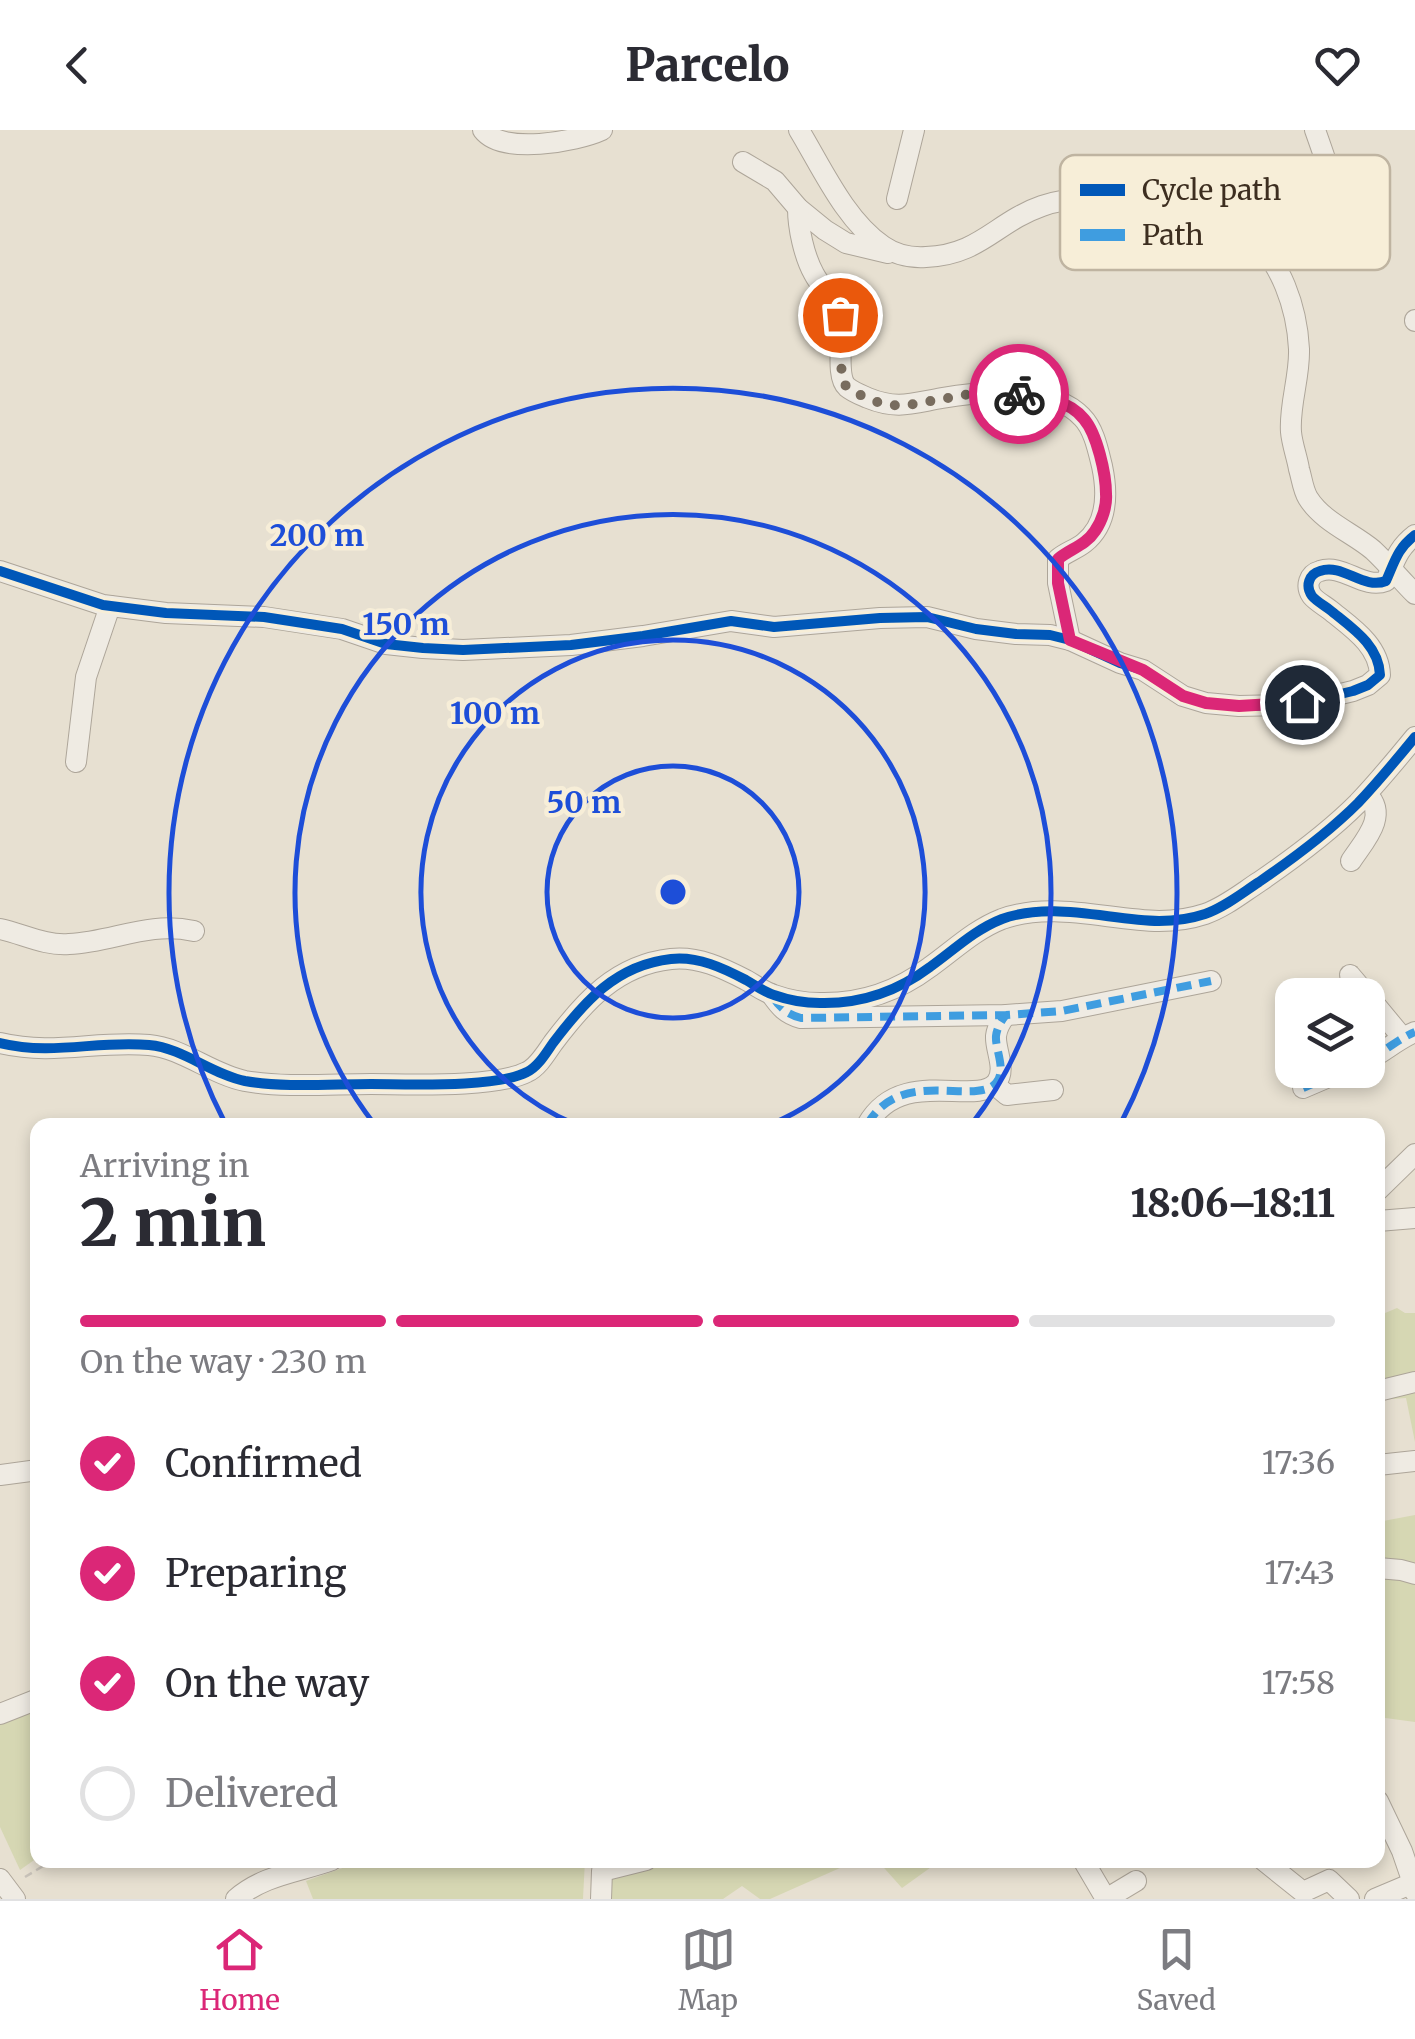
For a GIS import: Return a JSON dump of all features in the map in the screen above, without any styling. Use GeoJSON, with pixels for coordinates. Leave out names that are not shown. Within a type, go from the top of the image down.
{"type":"FeatureCollection","features":[{"type":"Feature","properties":{"kind":"street"},"geometry":{"type":"LineString","coordinates":[[482,130],[506,142],[548,144],[602,130]]}},
{"type":"Feature","properties":{"kind":"street"},"geometry":{"type":"LineString","coordinates":[[799,130],[834,192],[865,230],[882,246],[900,255]]}},
{"type":"Feature","properties":{"kind":"street"},"geometry":{"type":"LineString","coordinates":[[897,199],[914,130]]}},
{"type":"Feature","properties":{"kind":"street"},"geometry":{"type":"LineString","coordinates":[[1314,130],[1323,155]]}},
{"type":"Feature","properties":{"kind":"street"},"geometry":{"type":"LineString","coordinates":[[743,162],[774,182],[798,208],[846,243],[917,258],[954,254],[982,242],[1021,214],[1060,200]]}},
{"type":"Feature","properties":{"kind":"street"},"geometry":{"type":"LineString","coordinates":[[798,208],[815,276],[832,296],[840,315],[840,366],[845,385],[882,404],[903,406],[970,394],[1029,394],[1056,400],[1086,420],[1096,443],[1107,496],[1094,534],[1058,559],[1058,583],[1070,640]]}},
{"type":"Feature","properties":{"kind":"street"},"geometry":{"type":"LineString","coordinates":[[1278,270],[1290,298],[1299,349],[1291,432],[1307,496],[1318,510],[1371,548],[1415,594]]}},
{"type":"Feature","properties":{"kind":"street"},"geometry":{"type":"LineString","coordinates":[[0,572],[110,606],[264,617],[342,629],[386,644],[463,650],[571,645],[731,622],[774,627],[927,617],[952,625],[1070,640],[1143,670],[1183,696],[1206,703],[1280,705],[1368,685],[1380,675],[1377,656],[1364,638],[1312,596],[1310,580],[1314,572],[1324,569],[1378,584],[1386,581],[1394,559],[1415,535]]}},
{"type":"Feature","properties":{"kind":"street"},"geometry":{"type":"LineString","coordinates":[[76,762],[86,677],[110,606]]}},
{"type":"Feature","properties":{"kind":"street"},"geometry":{"type":"LineString","coordinates":[[0,1042],[34,1050],[147,1044],[167,1048],[218,1073],[247,1081],[299,1085],[494,1081],[530,1071],[593,994],[631,971],[668,959],[688,958],[717,966],[771,994],[818,1004],[847,1002],[874,997],[900,986],[984,927],[1029,912],[1137,921],[1166,921],[1207,913],[1283,865],[1332,826],[1367,794],[1415,737]]}},
{"type":"Feature","properties":{"kind":"street"},"geometry":{"type":"LineString","coordinates":[[1351,861],[1376,818],[1374,800],[1367,794]]}},
{"type":"Feature","properties":{"kind":"street"},"geometry":{"type":"LineString","coordinates":[[0,929],[40,941],[68,944],[162,927],[194,931]]}},
{"type":"Feature","properties":{"kind":"street"},"geometry":{"type":"LineString","coordinates":[[771,994],[790,1015],[801,1018],[1006,1014],[1062,1011],[1211,981]]}},
{"type":"Feature","properties":{"kind":"street"},"geometry":{"type":"LineString","coordinates":[[1385,1012],[1409,1034],[1385,1051]]}},
{"type":"Feature","properties":{"kind":"street"},"geometry":{"type":"LineString","coordinates":[[872,1118],[877,1110],[907,1093],[994,1085],[1000,1066],[996,1033],[1006,1014]]}},
{"type":"Feature","properties":{"kind":"street"},"geometry":{"type":"LineString","coordinates":[[994,1085],[1007,1094],[1053,1090]]}},
{"type":"Feature","properties":{"kind":"street"},"geometry":{"type":"LineString","coordinates":[[1385,1183],[1415,1154]]}},
{"type":"Feature","properties":{"kind":"street"},"geometry":{"type":"LineString","coordinates":[[1385,1220],[1415,1218]]}},
{"type":"Feature","properties":{"kind":"street"},"geometry":{"type":"LineString","coordinates":[[1385,1389],[1415,1382]]}},
{"type":"Feature","properties":{"kind":"street"},"geometry":{"type":"LineString","coordinates":[[1385,1465],[1415,1461]]}},
{"type":"Feature","properties":{"kind":"street"},"geometry":{"type":"LineString","coordinates":[[0,1474],[30,1471]]}},
{"type":"Feature","properties":{"kind":"street"},"geometry":{"type":"LineString","coordinates":[[1385,1569],[1415,1574]]}},
{"type":"Feature","properties":{"kind":"street"},"geometry":{"type":"LineString","coordinates":[[0,1714],[30,1703]]}},
{"type":"Feature","properties":{"kind":"street"},"geometry":{"type":"LineString","coordinates":[[1375,1899],[1414,1888],[1385,1815]]}},
{"type":"Feature","properties":{"kind":"street"},"geometry":{"type":"LineString","coordinates":[[236,1899],[248,1888],[272,1877],[304,1868]]}},
{"type":"Feature","properties":{"kind":"street"},"geometry":{"type":"LineString","coordinates":[[601,1899],[602,1872],[617,1868]]}},
{"type":"Feature","properties":{"kind":"street"},"geometry":{"type":"LineString","coordinates":[[1088,1868],[1106,1899],[1136,1880]]}},
{"type":"Feature","properties":{"kind":"street"},"geometry":{"type":"LineString","coordinates":[[1273,1868],[1302,1892],[1329,1880],[1349,1899]]}},
{"type":"Feature","properties":{"kind":"path"},"geometry":{"type":"LineString","coordinates":[[8,1891],[41,1868]]}},
{"type":"Feature","properties":{"kind":"green space"},"geometry":{"type":"Polygon","coordinates":[[[1397,1308],[1415,1313],[1415,1442],[1406,1398],[1385,1400],[1385,1313],[1397,1308]]]}},
{"type":"Feature","properties":{"kind":"green space"},"geometry":{"type":"Polygon","coordinates":[[[1415,1515],[1415,1565],[1385,1562],[1385,1521],[1415,1515]]]}},
{"type":"Feature","properties":{"kind":"green space"},"geometry":{"type":"Polygon","coordinates":[[[1385,1576],[1415,1584],[1415,1722],[1385,1718],[1385,1576]]]}},
{"type":"Feature","properties":{"kind":"green space"},"geometry":{"type":"Polygon","coordinates":[[[30,1708],[30,1863],[20,1870],[0,1827],[0,1721],[30,1708]]]}},
{"type":"Feature","properties":{"kind":"green space"},"geometry":{"type":"Polygon","coordinates":[[[343,1868],[585,1868],[583,1899],[313,1899],[306,1881],[343,1868]]]}},
{"type":"Feature","properties":{"kind":"green space"},"geometry":{"type":"Polygon","coordinates":[[[636,1868],[840,1868],[770,1899],[760,1899],[742,1886],[723,1899],[610,1899],[610,1877],[636,1868]]]}},
{"type":"Feature","properties":{"kind":"green space"},"geometry":{"type":"Polygon","coordinates":[[[884,1868],[930,1868],[902,1888],[884,1868]]]}},
{"type":"Feature","properties":{"kind":"marked path"},"geometry":{"type":"LineString","coordinates":[[773,997],[784,1010],[801,1018],[1006,1015],[1062,1011],[1211,981]]}},
{"type":"Feature","properties":{"kind":"marked path"},"geometry":{"type":"LineString","coordinates":[[872,1118],[881,1107],[899,1096],[936,1090],[972,1091],[996,1083],[1001,1066],[996,1036],[1006,1015]]}},
{"type":"Feature","properties":{"kind":"marked path"},"geometry":{"type":"LineString","coordinates":[[1385,1049],[1415,1032]]}},
{"type":"Feature","properties":{"kind":"cycle path"},"geometry":{"type":"LineString","coordinates":[[0,571],[103,605],[166,613],[264,617],[342,629],[386,644],[463,650],[571,645],[731,621],[774,627],[927,617],[976,629],[1070,640],[1143,670],[1183,696],[1206,703],[1280,705],[1353,691],[1380,675],[1370,646],[1314,598],[1309,581],[1316,573],[1328,570],[1369,582],[1386,581],[1400,550],[1415,535]]}},
{"type":"Feature","properties":{"kind":"cycle path"},"geometry":{"type":"LineString","coordinates":[[0,1043],[39,1048],[149,1045],[174,1051],[233,1078],[276,1084],[495,1081],[535,1067],[589,1000],[618,977],[651,963],[671,959],[701,961],[779,997],[835,1003],[892,989],[982,929],[1021,914],[1060,911],[1159,921],[1205,914],[1240,895],[1323,834],[1358,803],[1415,737]]}},
{"type":"Feature","properties":{"kind":"way so far"},"geometry":{"type":"LineString","coordinates":[[840,315],[841,378],[858,394],[882,404],[903,406],[970,394],[1019,394]]}},
{"type":"Feature","properties":{"kind":"route"},"geometry":{"type":"LineString","coordinates":[[1019,394],[1056,400],[1086,420],[1103,474],[1107,496],[1094,534],[1065,553],[1056,566],[1070,640],[1143,670],[1183,696],[1206,703],[1239,706],[1302,702]]}}]}
